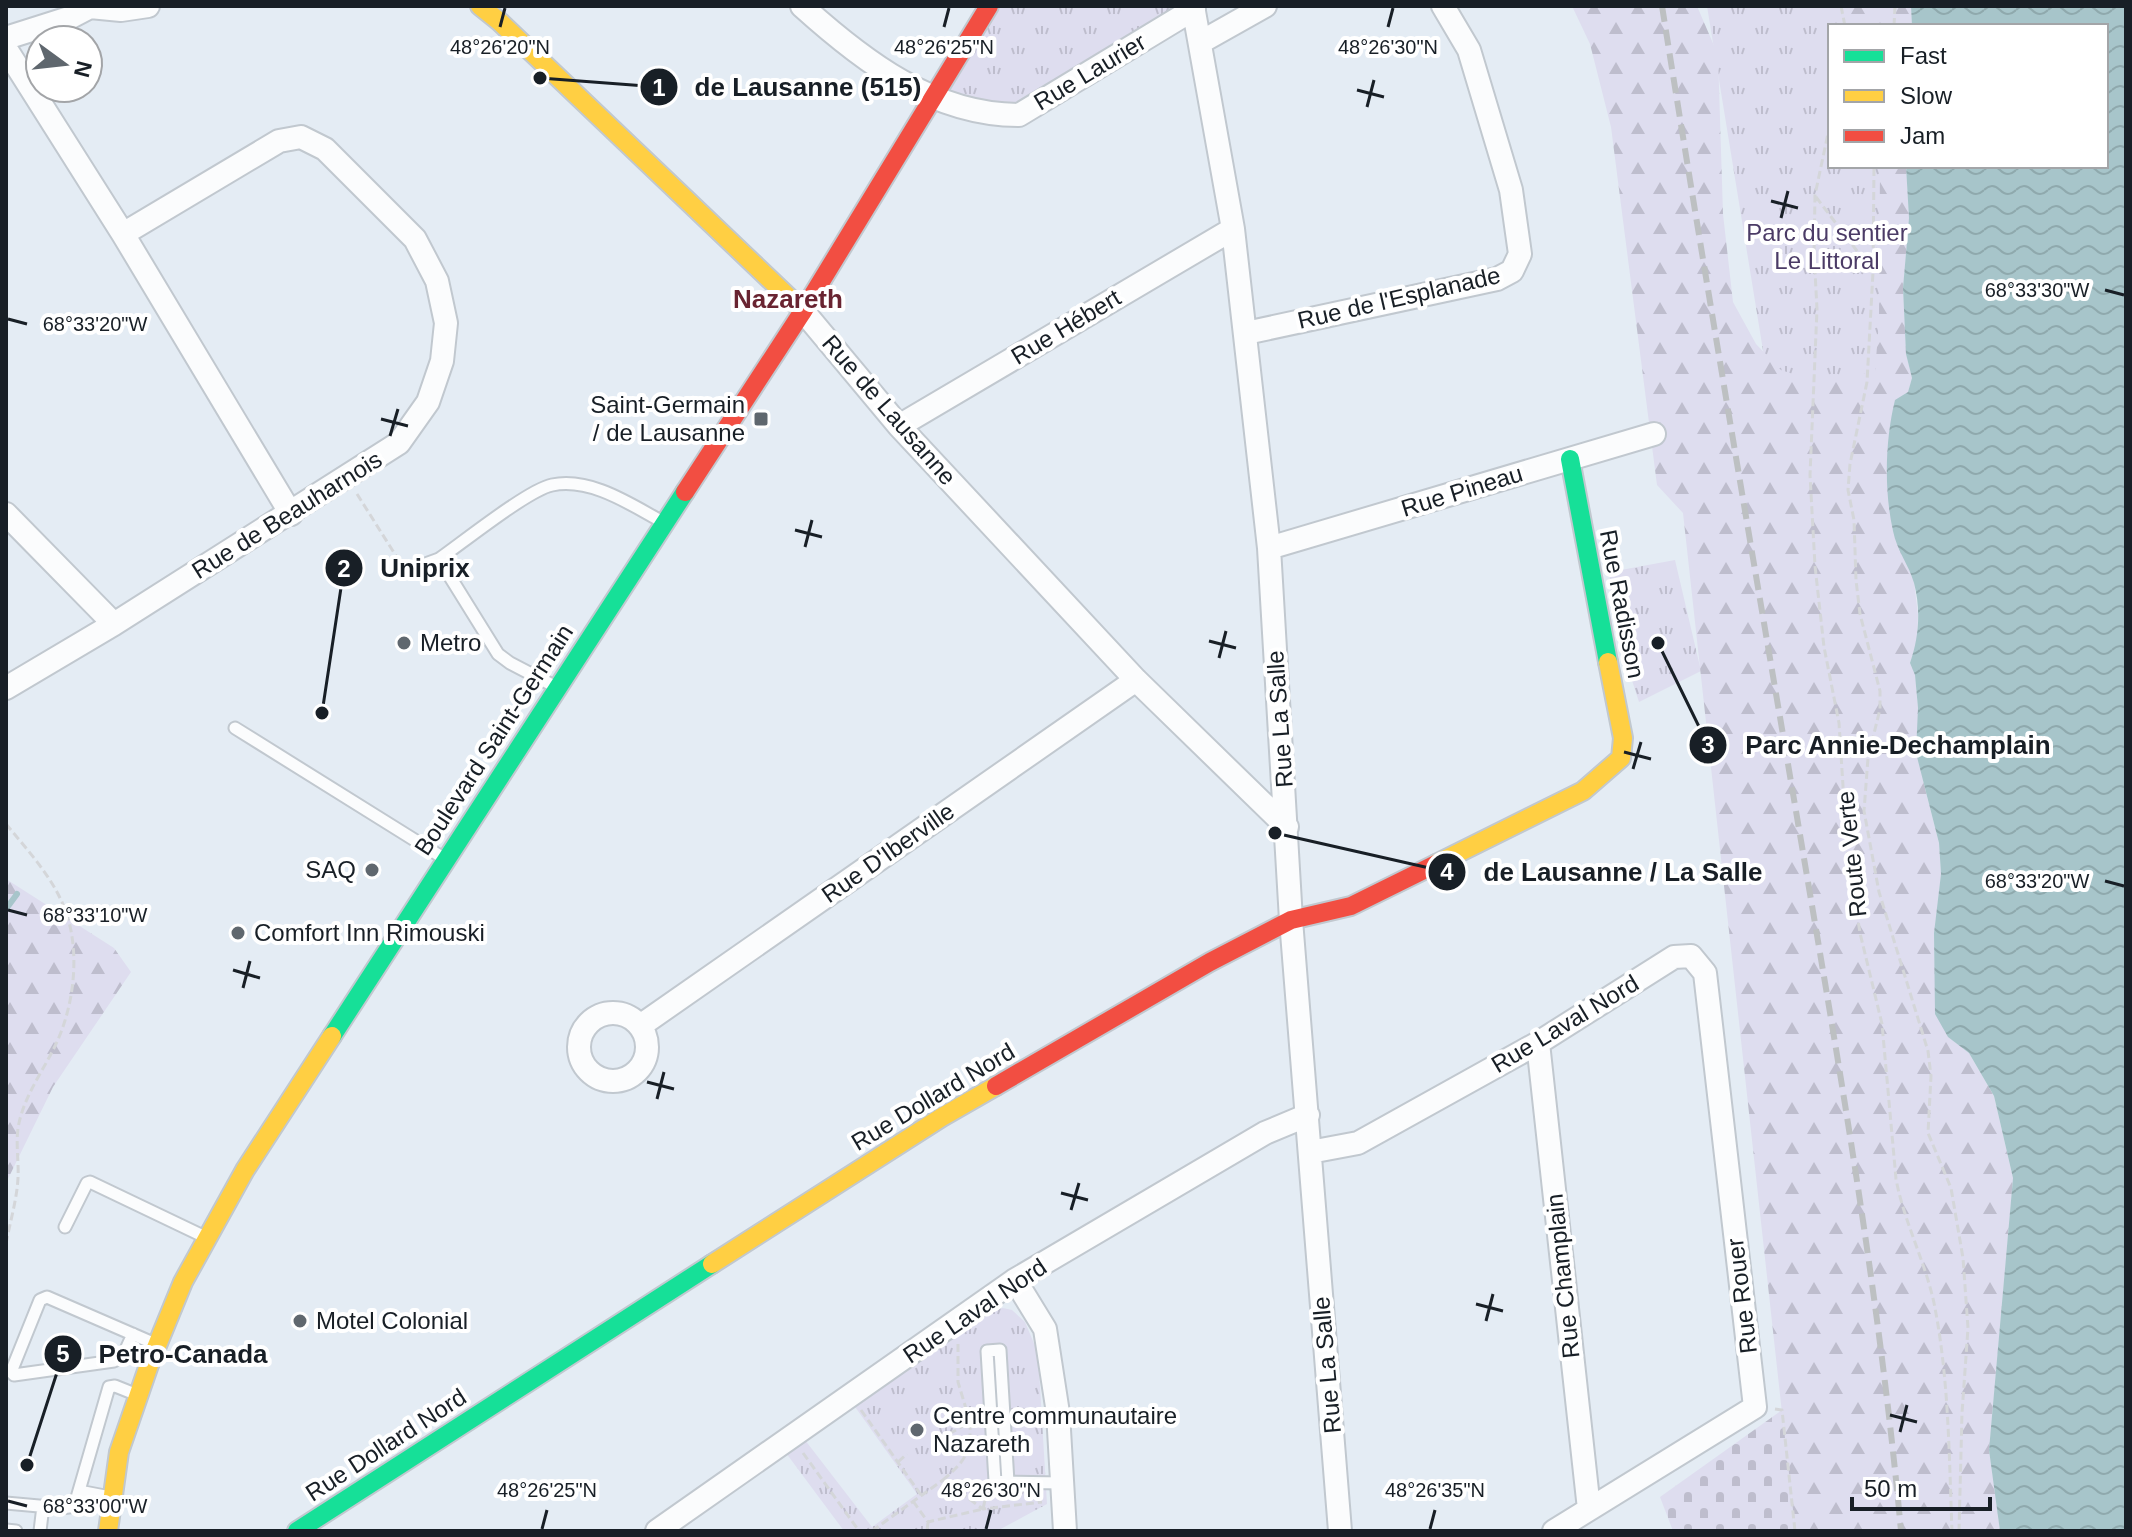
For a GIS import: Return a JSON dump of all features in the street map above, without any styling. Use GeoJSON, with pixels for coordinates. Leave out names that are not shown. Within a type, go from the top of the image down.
{"type":"FeatureCollection","features":[{"type":"Feature","properties":{"kind":"street"},"geometry":{"type":"LineString","coordinates":[[6,38],[69,18],[90,6],[121,10],[148,6]]}},
{"type":"Feature","properties":{"kind":"street","name":"Rue de Lausanne"},"geometry":{"type":"LineString","coordinates":[[480,6],[803,311],[899,426],[1136,680],[1287,827]]}},
{"type":"Feature","properties":{"kind":"street","name":"Rue Laurier"},"geometry":{"type":"LineString","coordinates":[[802,6],[848,48],[934,99],[997,115],[1019,115],[1194,8]]}},
{"type":"Feature","properties":{"kind":"street","name":"Boulevard Saint-Germain"},"geometry":{"type":"LineString","coordinates":[[108,1531],[119,1452],[158,1345],[183,1282],[245,1170],[803,311],[989,6]]}},
{"type":"Feature","properties":{"kind":"street"},"geometry":{"type":"LineString","coordinates":[[1201,42],[1265,6]]}},
{"type":"Feature","properties":{"kind":"street","name":"Rue de l'Esplanade"},"geometry":{"type":"LineString","coordinates":[[1246,333],[1497,279],[1512,271],[1520,254],[1511,190],[1469,50],[1443,6]]}},
{"type":"Feature","properties":{"kind":"street","name":"Rue La Salle"},"geometry":{"type":"LineString","coordinates":[[1194,8],[1233,229],[1269,548],[1291,920],[1340,1531]]}},
{"type":"Feature","properties":{"kind":"street"},"geometry":{"type":"LineString","coordinates":[[6,49],[123,234],[291,514]]}},
{"type":"Feature","properties":{"kind":"street","name":"Rue de Beauharnois"},"geometry":{"type":"LineString","coordinates":[[6,688],[291,514],[399,443],[428,402],[442,361],[446,323],[437,281],[415,239],[325,149],[301,137],[279,141],[123,234]]}},
{"type":"Feature","properties":{"kind":"street","name":"Rue Hébert"},"geometry":{"type":"LineString","coordinates":[[899,426],[1233,229]]}},
{"type":"Feature","properties":{"kind":"street","name":"Rue Pineau"},"geometry":{"type":"LineString","coordinates":[[1269,548],[1654,434]]}},
{"type":"Feature","properties":{"kind":"street","name":"Rue Radisson"},"geometry":{"type":"LineString","coordinates":[[1570,459],[1623,738],[1621,758]]}},
{"type":"Feature","properties":{"kind":"street"},"geometry":{"type":"LineString","coordinates":[[6,514],[114,624]]}},
{"type":"Feature","properties":{"kind":"street","name":"Rue D'Iberville"},"geometry":{"type":"LineString","coordinates":[[640,1026],[1136,680]]}},
{"type":"Feature","properties":{"kind":"street","name":"Rue Dollard Nord"},"geometry":{"type":"LineString","coordinates":[[297,1531],[942,1117],[1210,962],[1291,920],[1351,906],[1583,791],[1621,758]]}},
{"type":"Feature","properties":{"kind":"street","name":"Rue Laval Nord"},"geometry":{"type":"LineString","coordinates":[[1310,1152],[1358,1143],[1538,1043],[1674,957],[1691,956]]}},
{"type":"Feature","properties":{"kind":"street","name":"Rue Rouer"},"geometry":{"type":"LineString","coordinates":[[1691,956],[1705,973],[1755,1407]]}},
{"type":"Feature","properties":{"kind":"street","name":"Rue Champlain"},"geometry":{"type":"LineString","coordinates":[[1538,1043],[1589,1509]]}},
{"type":"Feature","properties":{"kind":"street","name":"Rue Laval Nord"},"geometry":{"type":"LineString","coordinates":[[657,1531],[1015,1280],[1265,1133],[1308,1115]]}},
{"type":"Feature","properties":{"kind":"street"},"geometry":{"type":"LineString","coordinates":[[1015,1280],[1045,1329],[1058,1413],[1065,1531]]}},
{"type":"Feature","properties":{"kind":"street"},"geometry":{"type":"LineString","coordinates":[[1554,1531],[1755,1407]]}},
{"type":"Feature","properties":{"kind":"lane"},"geometry":{"type":"LineString","coordinates":[[409,570],[439,559],[528,497],[551,485],[597,489],[665,524]]}},
{"type":"Feature","properties":{"kind":"lane"},"geometry":{"type":"LineString","coordinates":[[439,559],[498,654],[558,688]]}},
{"type":"Feature","properties":{"kind":"lane"},"geometry":{"type":"LineString","coordinates":[[235,728],[445,859]]}},
{"type":"Feature","properties":{"kind":"lane"},"geometry":{"type":"LineString","coordinates":[[65,1227],[90,1182],[207,1238]]}},
{"type":"Feature","properties":{"kind":"lane"},"geometry":{"type":"LineString","coordinates":[[133,1334],[123,1356],[114,1361],[14,1375],[11,1372],[10,1368],[44,1297],[133,1334],[158,1345]]}},
{"type":"Feature","properties":{"kind":"lane"},"geometry":{"type":"LineString","coordinates":[[1008,1482],[1000,1350],[987,1351],[995,1481],[1062,1492]]}},
{"type":"Feature","properties":{"kind":"lane"},"geometry":{"type":"LineString","coordinates":[[6,1503],[69,1507],[76,1501],[109,1387],[115,1386],[139,1396]]}},
{"type":"Feature","properties":{"kind":"lane"},"geometry":{"type":"LineString","coordinates":[[92,1443],[119,1452]]}},
{"type":"Feature","properties":{"kind":"lane"},"geometry":{"type":"LineString","coordinates":[[79,1491],[113,1498]]}},
{"type":"Feature","properties":{"kind":"lane"},"geometry":{"type":"LineString","coordinates":[[40,1531],[43,1506]]}},
{"type":"Feature","properties":{"kind":"lane"},"geometry":{"type":"LineString","coordinates":[[6,1530],[16,1531]]}},
{"type":"Feature","properties":{"kind":"path","name":"Route Verte"},"geometry":{"type":"LineString","coordinates":[[1828,133],[1815,195],[1817,309],[1810,475],[1815,566],[1824,647],[1839,723],[1847,849],[1860,933],[1882,1024],[1896,1179],[1901,1204],[1933,1299],[1943,1355],[1952,1531]]}},
{"type":"Feature","properties":{"kind":"path"},"geometry":{"type":"LineString","coordinates":[[1874,168],[1873,272],[1867,382],[1850,464],[1848,490],[1854,520],[1860,614],[1880,691],[1880,709],[1868,758],[1864,811],[1879,892],[1928,1051],[1931,1076],[1928,1133],[1951,1188],[1963,1258],[1968,1328],[1959,1531]]}},
{"type":"Feature","properties":{"kind":"path"},"geometry":{"type":"LineString","coordinates":[[1815,195],[1873,272]]}},
{"type":"Feature","properties":{"kind":"path"},"geometry":{"type":"LineString","coordinates":[[348,477],[399,562],[409,570]]}},
{"type":"Feature","properties":{"kind":"path"},"geometry":{"type":"LineString","coordinates":[[6,824],[48,877],[60,898],[69,919],[72,970],[71,1002],[65,1022],[24,1105],[18,1126],[19,1180],[6,1244]]}},
{"type":"Feature","properties":{"kind":"path"},"geometry":{"type":"LineString","coordinates":[[872,1531],[943,1480],[961,1464],[967,1453],[971,1443],[970,1422],[957,1368],[957,1348],[964,1316]]}},
{"type":"Feature","properties":{"kind":"path"},"geometry":{"type":"LineString","coordinates":[[850,1396],[921,1495]]}},
{"type":"Feature","properties":{"kind":"path"},"geometry":{"type":"LineString","coordinates":[[1755,1407],[1782,1410],[1795,1531]]}},
{"type":"Feature","properties":{"kind":"path"},"geometry":{"type":"LineString","coordinates":[[949,1434],[970,1422],[991,1420]]}},
{"type":"Feature","properties":{"kind":"path"},"geometry":{"type":"LineString","coordinates":[[791,1437],[859,1531]]}},
{"type":"Feature","properties":{"kind":"path"},"geometry":{"type":"LineString","coordinates":[[897,1462],[907,1454]]}},
{"type":"Feature","properties":{"kind":"path"},"geometry":{"type":"LineString","coordinates":[[943,1480],[983,1509]]}},
{"type":"Feature","properties":{"kind":"path"},"geometry":{"type":"LineString","coordinates":[[928,1522],[1062,1492]]}},
{"type":"Feature","properties":{"kind":"path"},"geometry":{"type":"LineString","coordinates":[[913,1501],[928,1522],[927,1531]]}},
{"type":"Feature","properties":{"kind":"green space"},"geometry":{"type":"Polygon","coordinates":[[[989,6],[1193,6],[1019,115],[934,99],[989,6]]]}},
{"type":"Feature","properties":{"kind":"green space"},"geometry":{"type":"Polygon","coordinates":[[[1572,6],[1697,6],[1718,55],[1723,214],[1733,302],[1756,344],[1781,370],[1817,382],[1875,372],[1879,321],[1880,168],[1906,168],[1909,217],[1903,288],[1906,354],[1912,378],[1888,459],[1892,528],[1898,552],[1914,581],[1917,644],[1910,663],[1915,674],[1918,708],[1916,753],[1939,843],[1941,874],[1934,933],[1935,1014],[1948,1037],[1969,1053],[1994,1096],[2013,1178],[1989,1450],[2000,1531],[1795,1531],[1683,513],[1657,485],[1611,127],[1590,44],[1572,6]]]}},
{"type":"Feature","properties":{"kind":"green space","name":"Parc du sentier Le Littoral"},"geometry":{"type":"Polygon","coordinates":[[[1707,6],[1911,6],[1912,24],[1828,24],[1828,168],[1906,168],[1909,217],[1903,288],[1906,354],[1912,378],[1888,459],[1892,528],[1914,581],[1910,663],[1915,674],[1923,783],[1941,874],[1934,933],[1935,976],[1948,1037],[1969,1053],[2013,1178],[1989,1450],[2000,1531],[1881,1076],[1707,6]]]}},
{"type":"Feature","properties":{"kind":"green space"},"geometry":{"type":"Polygon","coordinates":[[[1823,6],[1911,6],[1912,24],[1830,24],[1823,6]]]}},
{"type":"Feature","properties":{"kind":"green space"},"geometry":{"type":"Polygon","coordinates":[[[1675,560],[1701,671],[1639,702],[1615,622],[1610,572],[1675,560]]]}},
{"type":"Feature","properties":{"kind":"green space"},"geometry":{"type":"Polygon","coordinates":[[[6,879],[114,948],[131,972],[53,1087],[6,1183],[6,879]]]}},
{"type":"Feature","properties":{"kind":"green space"},"geometry":{"type":"Polygon","coordinates":[[[991,1310],[1012,1310],[1025,1322],[1038,1353],[1047,1504],[997,1531],[844,1531],[786,1453],[805,1440],[872,1527],[917,1494],[853,1404],[991,1310]]]}},
{"type":"Feature","properties":{"kind":"green space"},"geometry":{"type":"Polygon","coordinates":[[[1782,1410],[1795,1531],[1673,1531],[1660,1497],[1782,1410]]]}},
{"type":"Feature","properties":{"kind":"water"},"geometry":{"type":"Polygon","coordinates":[[[1911,6],[2126,6],[2126,1531],[2000,1531],[1989,1450],[2013,1178],[1994,1096],[1969,1053],[1948,1037],[1935,1014],[1934,933],[1941,874],[1939,843],[1916,753],[1918,708],[1915,675],[1910,663],[1917,634],[1918,603],[1912,576],[1893,531],[1887,483],[1889,432],[1895,400],[1908,392],[1912,378],[1906,354],[1903,288],[1909,218],[1906,168],[2108,168],[2108,24],[1912,24],[1911,6]]]}},
{"type":"Feature","properties":{"kind":"waterway"},"geometry":{"type":"LineString","coordinates":[[6,909],[17,894]]}},
{"type":"Feature","properties":{"kind":"railway"},"geometry":{"type":"LineString","coordinates":[[1662,6],[1856,1173],[1881,1352],[1901,1531]]}},
{"type":"Feature","properties":{"kind":"traffic: fast"},"geometry":{"type":"LineString","coordinates":[[1570,459],[1608,662]]}},
{"type":"Feature","properties":{"kind":"traffic: fast"},"geometry":{"type":"LineString","coordinates":[[332,1036],[685,492]]}},
{"type":"Feature","properties":{"kind":"traffic: fast"},"geometry":{"type":"LineString","coordinates":[[297,1531],[712,1264]]}},
{"type":"Feature","properties":{"kind":"traffic: slow"},"geometry":{"type":"LineString","coordinates":[[480,6],[803,311]]}},
{"type":"Feature","properties":{"kind":"traffic: slow"},"geometry":{"type":"LineString","coordinates":[[1436,864],[1583,791],[1621,758],[1623,738],[1608,662]]}},
{"type":"Feature","properties":{"kind":"traffic: slow"},"geometry":{"type":"LineString","coordinates":[[108,1531],[119,1452],[149,1365],[183,1282],[245,1170],[332,1036]]}},
{"type":"Feature","properties":{"kind":"traffic: slow"},"geometry":{"type":"LineString","coordinates":[[712,1264],[942,1117],[996,1086]]}},
{"type":"Feature","properties":{"kind":"traffic: jam"},"geometry":{"type":"LineString","coordinates":[[685,492],[803,311],[989,6]]}},
{"type":"Feature","properties":{"kind":"traffic: jam"},"geometry":{"type":"LineString","coordinates":[[996,1086],[1210,962],[1291,920],[1351,906],[1436,864]]}},
{"type":"Feature","properties":{"kind":"place","name":"de Lausanne (515)"},"geometry":{"type":"Point","coordinates":[540,78]}},
{"type":"Feature","properties":{"kind":"place","name":"Saint-Germain / de Lausanne"},"geometry":{"type":"Point","coordinates":[761,419]}},
{"type":"Feature","properties":{"kind":"place","name":"Metro"},"geometry":{"type":"Point","coordinates":[404,643]}},
{"type":"Feature","properties":{"kind":"place","name":"Parc Annie-Dechamplain"},"geometry":{"type":"Point","coordinates":[1658,643]}},
{"type":"Feature","properties":{"kind":"place","name":"Uniprix"},"geometry":{"type":"Point","coordinates":[322,713]}},
{"type":"Feature","properties":{"kind":"place","name":"de Lausanne / La Salle"},"geometry":{"type":"Point","coordinates":[1275,833]}},
{"type":"Feature","properties":{"kind":"place","name":"SAQ"},"geometry":{"type":"Point","coordinates":[372,870]}},
{"type":"Feature","properties":{"kind":"place","name":"Comfort Inn Rimouski"},"geometry":{"type":"Point","coordinates":[238,933]}},
{"type":"Feature","properties":{"kind":"place","name":"Motel Colonial"},"geometry":{"type":"Point","coordinates":[300,1321]}},
{"type":"Feature","properties":{"kind":"place","name":"Centre communautaire Nazareth"},"geometry":{"type":"Point","coordinates":[917,1430]}},
{"type":"Feature","properties":{"kind":"place","name":"Petro-Canada"},"geometry":{"type":"Point","coordinates":[27,1465]}},
{"type":"Feature","properties":{"kind":"district","name":"Nazareth"},"geometry":{"type":"Point","coordinates":[788,299]}}]}
